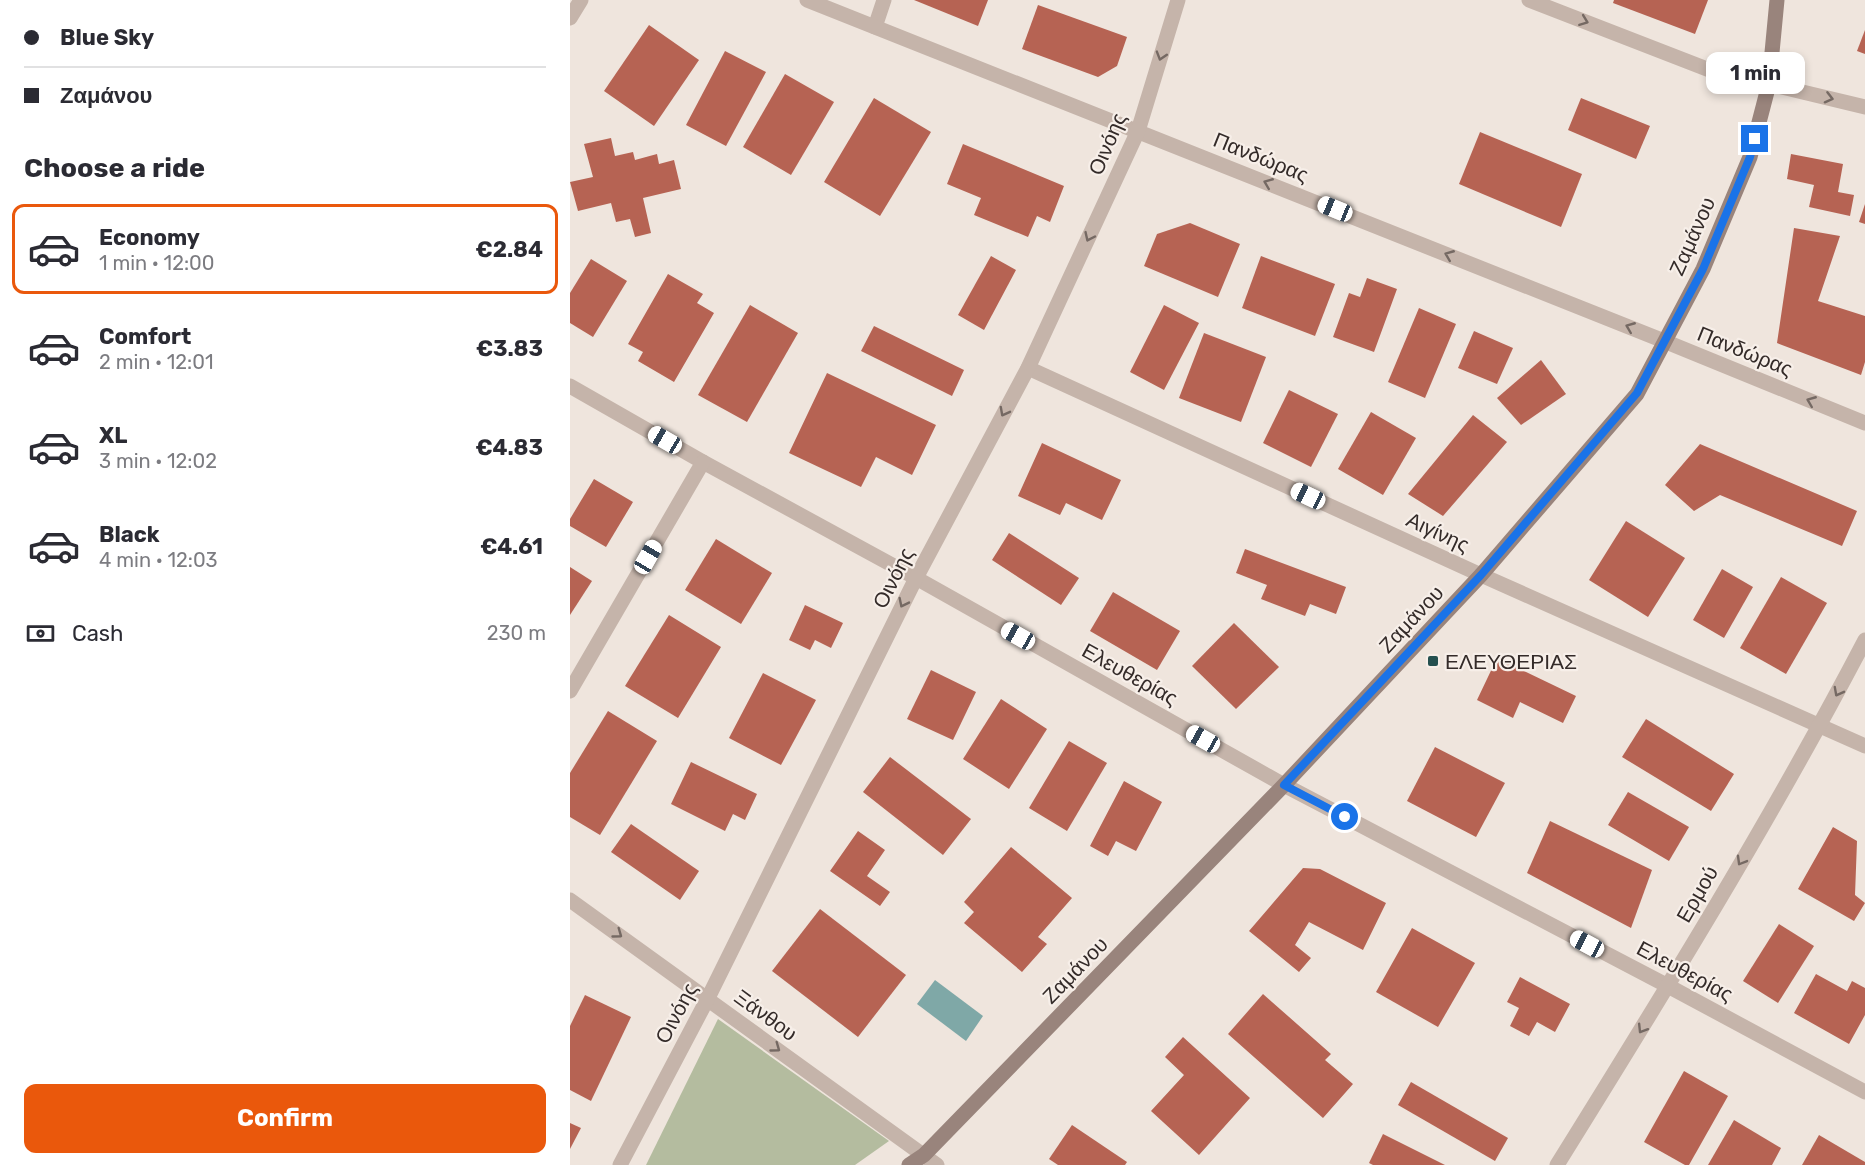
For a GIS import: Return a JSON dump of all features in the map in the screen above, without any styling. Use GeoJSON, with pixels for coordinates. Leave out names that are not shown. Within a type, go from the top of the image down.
{"type":"FeatureCollection","features":[{"type":"Feature","properties":{"kind":"street","name":"Πανδώρας"},"geometry":{"type":"LineString","coordinates":[[807,0],[1865,423]]}},
{"type":"Feature","properties":{"kind":"street"},"geometry":{"type":"LineString","coordinates":[[875,27],[884,0]]}},
{"type":"Feature","properties":{"kind":"street","name":"Οινόης"},"geometry":{"type":"LineString","coordinates":[[620,1165],[708,998],[916,578],[1028,368],[1138,131],[1178,0]]}},
{"type":"Feature","properties":{"kind":"street"},"geometry":{"type":"LineString","coordinates":[[1529,0],[1725,76],[1865,107]]}},
{"type":"Feature","properties":{"kind":"street","name":"Ζαμάνου"},"geometry":{"type":"LineString","coordinates":[[909,1165],[924,1155],[1284,785],[1481,575],[1637,393],[1703,269],[1750,157],[1769,84],[1777,0]]}},
{"type":"Feature","properties":{"kind":"street"},"geometry":{"type":"LineString","coordinates":[[570,18],[576,2]]}},
{"type":"Feature","properties":{"kind":"street","name":"Αιγίνης"},"geometry":{"type":"LineString","coordinates":[[1028,368],[1481,575],[1865,746]]}},
{"type":"Feature","properties":{"kind":"street","name":"Ελευθερίας"},"geometry":{"type":"LineString","coordinates":[[570,386],[1284,785],[1865,1092]]}},
{"type":"Feature","properties":{"kind":"street"},"geometry":{"type":"LineString","coordinates":[[570,691],[703,462]]}},
{"type":"Feature","properties":{"kind":"street","name":"Ερμού"},"geometry":{"type":"LineString","coordinates":[[1557,1165],[1668,986],[1821,725],[1865,640]]}},
{"type":"Feature","properties":{"kind":"street","name":"Ξάνθου"},"geometry":{"type":"LineString","coordinates":[[570,900],[937,1165]]}},
{"type":"Feature","properties":{"kind":"green space"},"geometry":{"type":"Polygon","coordinates":[[[718,1019],[889,1141],[855,1165],[646,1165],[718,1019]]]}},
{"type":"Feature","properties":{"kind":"water"},"geometry":{"type":"Polygon","coordinates":[[[935,980],[983,1016],[966,1041],[917,1004],[935,980]]]}},
{"type":"Feature","properties":{"kind":"building"},"geometry":{"type":"Polygon","coordinates":[[[914,0],[988,0],[978,26],[914,0]]]}},
{"type":"Feature","properties":{"kind":"building"},"geometry":{"type":"Polygon","coordinates":[[[1614,0],[1708,0],[1695,34],[1613,3],[1614,0]]]}},
{"type":"Feature","properties":{"kind":"building"},"geometry":{"type":"Polygon","coordinates":[[[1038,5],[1127,37],[1117,66],[1098,77],[1022,49],[1038,5]]]}},
{"type":"Feature","properties":{"kind":"building"},"geometry":{"type":"Polygon","coordinates":[[[649,25],[699,60],[654,126],[604,91],[649,25]]]}},
{"type":"Feature","properties":{"kind":"building"},"geometry":{"type":"Polygon","coordinates":[[[1865,30],[1865,54],[1857,51],[1865,30]]]}},
{"type":"Feature","properties":{"kind":"building"},"geometry":{"type":"Polygon","coordinates":[[[725,51],[766,72],[726,146],[686,125],[725,51]]]}},
{"type":"Feature","properties":{"kind":"building"},"geometry":{"type":"Polygon","coordinates":[[[785,74],[834,102],[791,175],[743,147],[785,74]]]}},
{"type":"Feature","properties":{"kind":"building"},"geometry":{"type":"Polygon","coordinates":[[[874,98],[931,132],[880,216],[824,182],[874,98]]]}},
{"type":"Feature","properties":{"kind":"building"},"geometry":{"type":"Polygon","coordinates":[[[1581,98],[1650,126],[1636,159],[1568,130],[1581,98]]]}},
{"type":"Feature","properties":{"kind":"building"},"geometry":{"type":"Polygon","coordinates":[[[1480,132],[1582,174],[1561,227],[1459,184],[1480,132]]]}},
{"type":"Feature","properties":{"kind":"building"},"geometry":{"type":"Polygon","coordinates":[[[611,138],[615,156],[633,152],[635,160],[657,154],[659,164],[674,160],[681,189],[643,198],[651,233],[635,237],[630,219],[616,222],[611,203],[578,211],[570,182],[593,177],[584,144],[611,138]]]}},
{"type":"Feature","properties":{"kind":"building"},"geometry":{"type":"Polygon","coordinates":[[[963,144],[1064,186],[1050,222],[1037,216],[1028,237],[974,215],[981,198],[947,184],[963,144]]]}},
{"type":"Feature","properties":{"kind":"building"},"geometry":{"type":"Polygon","coordinates":[[[1791,154],[1843,164],[1838,192],[1854,195],[1850,216],[1809,207],[1814,185],[1787,179],[1791,154]]]}},
{"type":"Feature","properties":{"kind":"building"},"geometry":{"type":"Polygon","coordinates":[[[1865,204],[1865,224],[1859,222],[1865,204]]]}},
{"type":"Feature","properties":{"kind":"building"},"geometry":{"type":"Polygon","coordinates":[[[1190,223],[1240,244],[1218,297],[1144,266],[1157,234],[1190,223]]]}},
{"type":"Feature","properties":{"kind":"building"},"geometry":{"type":"Polygon","coordinates":[[[1794,228],[1840,236],[1818,301],[1865,316],[1865,362],[1861,375],[1777,343],[1794,228]]]}},
{"type":"Feature","properties":{"kind":"building"},"geometry":{"type":"Polygon","coordinates":[[[991,256],[1016,270],[984,330],[958,315],[991,256]]]}},
{"type":"Feature","properties":{"kind":"building"},"geometry":{"type":"Polygon","coordinates":[[[1261,256],[1335,284],[1315,336],[1242,308],[1261,256]]]}},
{"type":"Feature","properties":{"kind":"building"},"geometry":{"type":"Polygon","coordinates":[[[591,259],[627,281],[593,337],[570,323],[570,293],[591,259]]]}},
{"type":"Feature","properties":{"kind":"building"},"geometry":{"type":"Polygon","coordinates":[[[668,274],[703,294],[697,303],[714,313],[674,382],[638,361],[643,352],[628,344],[668,274]]]}},
{"type":"Feature","properties":{"kind":"building"},"geometry":{"type":"Polygon","coordinates":[[[1367,278],[1397,289],[1374,352],[1333,337],[1349,293],[1360,297],[1367,278]]]}},
{"type":"Feature","properties":{"kind":"building"},"geometry":{"type":"Polygon","coordinates":[[[750,305],[798,333],[747,422],[698,395],[750,305]]]}},
{"type":"Feature","properties":{"kind":"building"},"geometry":{"type":"Polygon","coordinates":[[[1164,305],[1199,323],[1164,390],[1130,372],[1164,305]]]}},
{"type":"Feature","properties":{"kind":"building"},"geometry":{"type":"Polygon","coordinates":[[[1419,308],[1456,324],[1425,398],[1388,382],[1419,308]]]}},
{"type":"Feature","properties":{"kind":"building"},"geometry":{"type":"Polygon","coordinates":[[[874,326],[964,370],[952,396],[861,351],[874,326]]]}},
{"type":"Feature","properties":{"kind":"building"},"geometry":{"type":"Polygon","coordinates":[[[1474,331],[1513,348],[1497,384],[1458,368],[1474,331]]]}},
{"type":"Feature","properties":{"kind":"building"},"geometry":{"type":"Polygon","coordinates":[[[1204,333],[1266,357],[1241,422],[1179,398],[1204,333]]]}},
{"type":"Feature","properties":{"kind":"building"},"geometry":{"type":"Polygon","coordinates":[[[1541,360],[1566,394],[1521,425],[1497,398],[1541,360]]]}},
{"type":"Feature","properties":{"kind":"building"},"geometry":{"type":"Polygon","coordinates":[[[827,373],[936,425],[912,475],[876,457],[861,487],[789,453],[827,373]]]}},
{"type":"Feature","properties":{"kind":"building"},"geometry":{"type":"Polygon","coordinates":[[[1289,390],[1338,414],[1311,467],[1263,443],[1289,390]]]}},
{"type":"Feature","properties":{"kind":"building"},"geometry":{"type":"Polygon","coordinates":[[[1371,412],[1416,438],[1383,495],[1338,469],[1371,412]]]}},
{"type":"Feature","properties":{"kind":"building"},"geometry":{"type":"Polygon","coordinates":[[[1473,415],[1507,442],[1443,516],[1408,494],[1473,415]]]}},
{"type":"Feature","properties":{"kind":"building"},"geometry":{"type":"Polygon","coordinates":[[[1042,443],[1121,480],[1102,520],[1066,503],[1060,515],[1018,496],[1042,443]]]}},
{"type":"Feature","properties":{"kind":"building"},"geometry":{"type":"Polygon","coordinates":[[[1700,444],[1857,511],[1842,546],[1720,495],[1694,511],[1665,485],[1700,444]]]}},
{"type":"Feature","properties":{"kind":"building"},"geometry":{"type":"Polygon","coordinates":[[[594,479],[633,502],[606,547],[570,526],[570,519],[594,479]]]}},
{"type":"Feature","properties":{"kind":"building"},"geometry":{"type":"Polygon","coordinates":[[[1626,521],[1685,558],[1648,617],[1589,580],[1626,521]]]}},
{"type":"Feature","properties":{"kind":"building"},"geometry":{"type":"Polygon","coordinates":[[[1009,533],[1079,578],[1061,605],[992,560],[1009,533]]]}},
{"type":"Feature","properties":{"kind":"building"},"geometry":{"type":"Polygon","coordinates":[[[716,539],[772,573],[741,624],[685,590],[716,539]]]}},
{"type":"Feature","properties":{"kind":"building"},"geometry":{"type":"Polygon","coordinates":[[[1245,549],[1346,587],[1336,614],[1310,604],[1305,616],[1261,599],[1267,585],[1236,573],[1245,549]]]}},
{"type":"Feature","properties":{"kind":"building"},"geometry":{"type":"Polygon","coordinates":[[[570,567],[592,581],[570,615],[570,567]]]}},
{"type":"Feature","properties":{"kind":"building"},"geometry":{"type":"Polygon","coordinates":[[[1722,569],[1753,587],[1724,638],[1693,620],[1722,569]]]}},
{"type":"Feature","properties":{"kind":"building"},"geometry":{"type":"Polygon","coordinates":[[[1781,577],[1827,603],[1786,674],[1740,648],[1781,577]]]}},
{"type":"Feature","properties":{"kind":"building"},"geometry":{"type":"Polygon","coordinates":[[[1113,592],[1180,631],[1157,670],[1090,631],[1113,592]]]}},
{"type":"Feature","properties":{"kind":"building"},"geometry":{"type":"Polygon","coordinates":[[[805,605],[843,623],[831,648],[815,640],[810,650],[789,640],[805,605]]]}},
{"type":"Feature","properties":{"kind":"building"},"geometry":{"type":"Polygon","coordinates":[[[669,615],[721,647],[678,718],[625,686],[669,615]]]}},
{"type":"Feature","properties":{"kind":"building"},"geometry":{"type":"Polygon","coordinates":[[[1234,623],[1279,667],[1236,709],[1192,666],[1234,623]]]}},
{"type":"Feature","properties":{"kind":"building"},"geometry":{"type":"Polygon","coordinates":[[[1497,658],[1576,696],[1563,723],[1520,702],[1513,718],[1477,700],[1497,658]]]}},
{"type":"Feature","properties":{"kind":"building"},"geometry":{"type":"Polygon","coordinates":[[[931,670],[976,692],[953,740],[907,719],[931,670]]]}},
{"type":"Feature","properties":{"kind":"building"},"geometry":{"type":"Polygon","coordinates":[[[763,673],[816,700],[781,765],[729,738],[763,673]]]}},
{"type":"Feature","properties":{"kind":"building"},"geometry":{"type":"Polygon","coordinates":[[[1001,699],[1047,729],[1009,789],[963,759],[1001,699]]]}},
{"type":"Feature","properties":{"kind":"building"},"geometry":{"type":"Polygon","coordinates":[[[608,711],[657,741],[600,835],[570,817],[570,773],[608,711]]]}},
{"type":"Feature","properties":{"kind":"building"},"geometry":{"type":"Polygon","coordinates":[[[1646,719],[1734,774],[1711,811],[1622,757],[1646,719]]]}},
{"type":"Feature","properties":{"kind":"building"},"geometry":{"type":"Polygon","coordinates":[[[1069,741],[1107,763],[1067,831],[1029,808],[1069,741]]]}},
{"type":"Feature","properties":{"kind":"building"},"geometry":{"type":"Polygon","coordinates":[[[1435,747],[1505,783],[1476,837],[1407,801],[1435,747]]]}},
{"type":"Feature","properties":{"kind":"building"},"geometry":{"type":"Polygon","coordinates":[[[890,757],[971,819],[943,855],[863,792],[890,757]]]}},
{"type":"Feature","properties":{"kind":"building"},"geometry":{"type":"Polygon","coordinates":[[[691,762],[757,794],[745,820],[733,814],[725,831],[671,804],[691,762]]]}},
{"type":"Feature","properties":{"kind":"building"},"geometry":{"type":"Polygon","coordinates":[[[1124,781],[1162,802],[1136,851],[1116,841],[1108,856],[1090,846],[1124,781]]]}},
{"type":"Feature","properties":{"kind":"building"},"geometry":{"type":"Polygon","coordinates":[[[1628,792],[1689,827],[1669,861],[1608,825],[1628,792]]]}},
{"type":"Feature","properties":{"kind":"building"},"geometry":{"type":"Polygon","coordinates":[[[1550,821],[1652,870],[1631,928],[1527,873],[1550,821]]]}},
{"type":"Feature","properties":{"kind":"building"},"geometry":{"type":"Polygon","coordinates":[[[631,824],[699,871],[680,900],[611,852],[631,824]]]}},
{"type":"Feature","properties":{"kind":"building"},"geometry":{"type":"Polygon","coordinates":[[[1833,827],[1857,841],[1855,895],[1865,903],[1854,921],[1798,889],[1833,827]]]}},
{"type":"Feature","properties":{"kind":"building"},"geometry":{"type":"Polygon","coordinates":[[[858,831],[885,850],[867,876],[890,892],[880,906],[830,871],[858,831]]]}},
{"type":"Feature","properties":{"kind":"building"},"geometry":{"type":"Polygon","coordinates":[[[1011,847],[1072,898],[1038,937],[1047,944],[1022,972],[964,923],[974,912],[964,902],[1011,847]]]}},
{"type":"Feature","properties":{"kind":"building"},"geometry":{"type":"Polygon","coordinates":[[[1303,868],[1320,869],[1386,903],[1363,950],[1309,922],[1295,945],[1311,958],[1299,972],[1249,931],[1303,868]]]}},
{"type":"Feature","properties":{"kind":"building"},"geometry":{"type":"Polygon","coordinates":[[[820,909],[906,975],[858,1037],[772,971],[820,909]]]}},
{"type":"Feature","properties":{"kind":"building"},"geometry":{"type":"Polygon","coordinates":[[[1779,924],[1814,946],[1778,1003],[1743,981],[1779,924]]]}},
{"type":"Feature","properties":{"kind":"building"},"geometry":{"type":"Polygon","coordinates":[[[1412,928],[1475,963],[1438,1027],[1376,992],[1412,928]]]}},
{"type":"Feature","properties":{"kind":"building"},"geometry":{"type":"Polygon","coordinates":[[[1816,974],[1847,991],[1852,981],[1865,988],[1865,1015],[1849,1044],[1794,1013],[1816,974]]]}},
{"type":"Feature","properties":{"kind":"building"},"geometry":{"type":"Polygon","coordinates":[[[1520,977],[1570,1004],[1555,1032],[1537,1022],[1529,1036],[1510,1026],[1519,1008],[1507,1002],[1520,977]]]}},
{"type":"Feature","properties":{"kind":"building"},"geometry":{"type":"Polygon","coordinates":[[[1263,994],[1331,1054],[1325,1060],[1353,1084],[1323,1118],[1228,1034],[1263,994]]]}},
{"type":"Feature","properties":{"kind":"building"},"geometry":{"type":"Polygon","coordinates":[[[585,995],[631,1017],[591,1101],[570,1090],[570,1026],[585,995]]]}},
{"type":"Feature","properties":{"kind":"building"},"geometry":{"type":"Polygon","coordinates":[[[1183,1037],[1250,1098],[1199,1155],[1151,1111],[1184,1075],[1165,1057],[1183,1037]]]}},
{"type":"Feature","properties":{"kind":"building"},"geometry":{"type":"Polygon","coordinates":[[[1684,1071],[1728,1096],[1689,1165],[1685,1165],[1644,1142],[1684,1071]]]}},
{"type":"Feature","properties":{"kind":"building"},"geometry":{"type":"Polygon","coordinates":[[[1411,1082],[1508,1138],[1495,1161],[1398,1105],[1411,1082]]]}},
{"type":"Feature","properties":{"kind":"building"},"geometry":{"type":"Polygon","coordinates":[[[1734,1120],[1781,1148],[1772,1165],[1708,1165],[1734,1120]]]}},
{"type":"Feature","properties":{"kind":"building"},"geometry":{"type":"Polygon","coordinates":[[[570,1123],[581,1128],[570,1149],[570,1123]]]}},
{"type":"Feature","properties":{"kind":"building"},"geometry":{"type":"Polygon","coordinates":[[[1072,1125],[1127,1162],[1125,1165],[1058,1165],[1049,1159],[1072,1125]]]}},
{"type":"Feature","properties":{"kind":"building"},"geometry":{"type":"Polygon","coordinates":[[[1383,1134],[1445,1165],[1373,1165],[1369,1163],[1383,1134]]]}},
{"type":"Feature","properties":{"kind":"building"},"geometry":{"type":"Polygon","coordinates":[[[1819,1135],[1865,1162],[1865,1165],[1802,1165],[1819,1135]]]}},
{"type":"Feature","properties":{"kind":"place","name":"ΕΛΕΥΘΕΡΙΑΣ"},"geometry":{"type":"Point","coordinates":[1433,661]}},
{"type":"Feature","properties":{"kind":"route"},"geometry":{"type":"LineString","coordinates":[[1345,817],[1284,785],[1481,575],[1637,393],[1703,269],[1750,157],[1755,139]]}}]}
